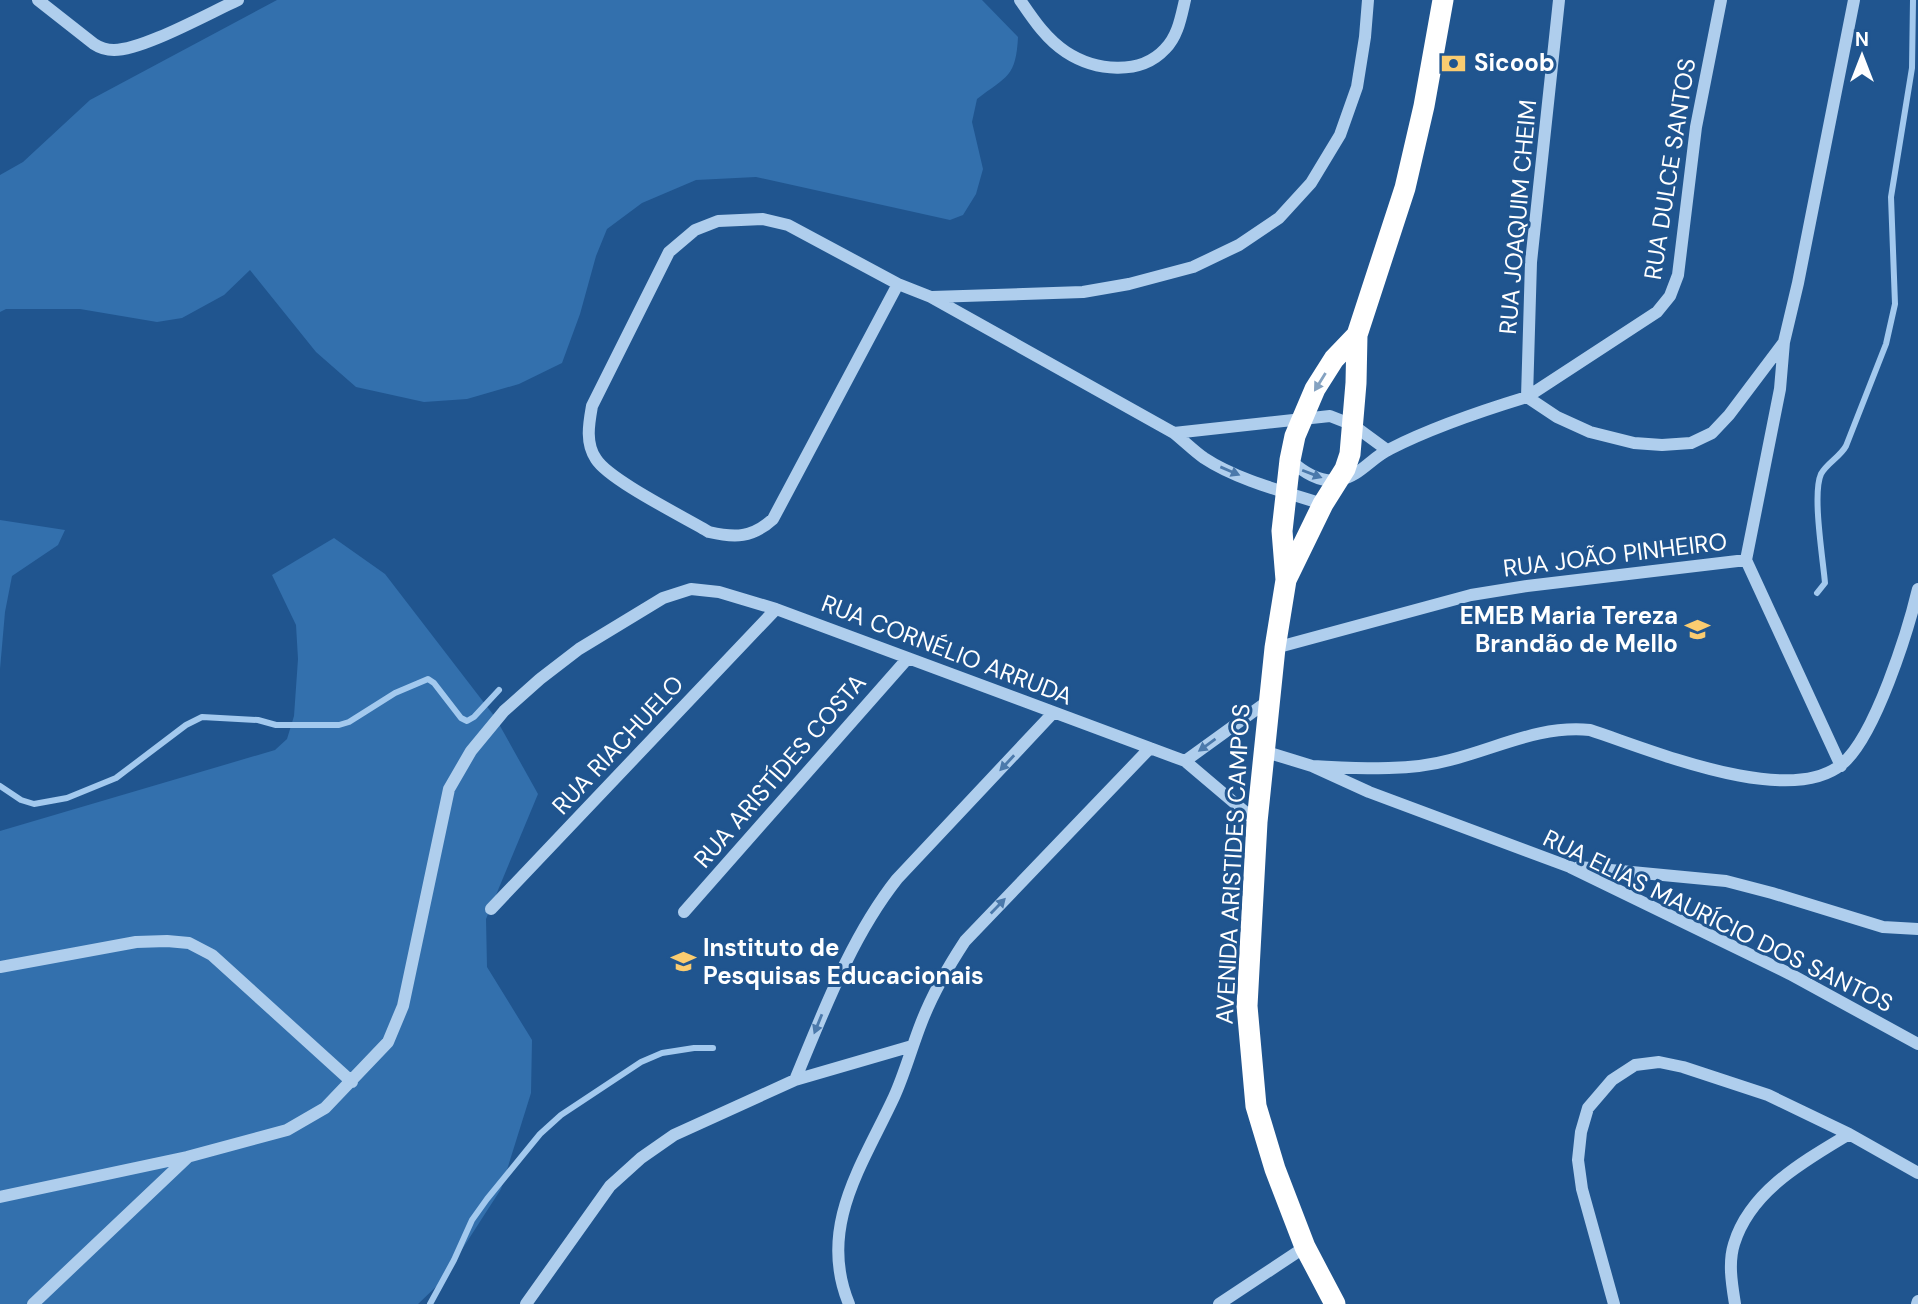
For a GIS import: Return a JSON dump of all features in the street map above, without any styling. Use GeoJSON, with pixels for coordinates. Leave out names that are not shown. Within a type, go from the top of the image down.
{"type":"FeatureCollection","features":[{"type":"Feature","properties":{"kind":"highway","name":"AVENIDA ARISTIDES CAMPOS"},"geometry":{"type":"LineString","coordinates":[[1286,580],[1350,453],[1357,335],[1405,188],[1424,106],[1443,0]]}},
{"type":"Feature","properties":{"kind":"highway","name":"AVENIDA ARISTIDES CAMPOS"},"geometry":{"type":"LineString","coordinates":[[1335,1304],[1305,1247],[1275,1169],[1256,1106],[1247,1006],[1256,822],[1268,701],[1286,580],[1282,531],[1290,460],[1295,436],[1315,389],[1334,359],[1357,335]]}},
{"type":"Feature","properties":{"kind":"street"},"geometry":{"type":"LineString","coordinates":[[38,0],[94,44],[114,50],[134,48],[238,0]]}},
{"type":"Feature","properties":{"kind":"street"},"geometry":{"type":"LineString","coordinates":[[1020,0],[1037,26],[1066,52],[1094,64],[1117,69],[1143,65],[1166,49],[1179,26],[1185,0]]}},
{"type":"Feature","properties":{"kind":"street"},"geometry":{"type":"LineString","coordinates":[[931,297],[1083,292],[1129,284],[1193,267],[1239,245],[1279,218],[1311,183],[1340,135],[1357,87],[1368,0]]}},
{"type":"Feature","properties":{"kind":"street","name":"RUA JOAQUIM CHEIM"},"geometry":{"type":"LineString","coordinates":[[1527,397],[1531,262],[1559,0]]}},
{"type":"Feature","properties":{"kind":"street","name":"RUA DULCE SANTOS"},"geometry":{"type":"LineString","coordinates":[[1338,481],[1352,476],[1387,450],[1491,408],[1527,397],[1657,312],[1670,296],[1678,275],[1696,127],[1721,0]]}},
{"type":"Feature","properties":{"kind":"street"},"geometry":{"type":"LineString","coordinates":[[1527,397],[1590,432],[1634,443],[1691,443],[1712,433],[1729,415],[1784,341],[1854,0]]}},
{"type":"Feature","properties":{"kind":"street"},"geometry":{"type":"LineString","coordinates":[[898,284],[773,519],[760,531],[727,536],[709,532],[608,473],[595,458],[588,429],[592,406],[669,253],[695,230],[718,221],[763,219],[788,225],[898,284],[931,297],[1174,433],[1204,458],[1221,467],[1323,504]]}},
{"type":"Feature","properties":{"kind":"street","name":"RUA JOÃO PINHEIRO"},"geometry":{"type":"LineString","coordinates":[[1275,648],[1471,595],[1746,560],[1780,389],[1784,341]]}},
{"type":"Feature","properties":{"kind":"street"},"geometry":{"type":"LineString","coordinates":[[1174,433],[1330,416],[1353,425],[1387,450]]}},
{"type":"Feature","properties":{"kind":"street"},"geometry":{"type":"LineString","coordinates":[[1290,460],[1304,472],[1338,481]]}},
{"type":"Feature","properties":{"kind":"street"},"geometry":{"type":"LineString","coordinates":[[1746,560],[1841,765]]}},
{"type":"Feature","properties":{"kind":"street","name":"RUA CORNÉLIO ARRUDA"},"geometry":{"type":"LineString","coordinates":[[352,1082],[388,1042],[403,1006],[449,789],[471,751],[503,711],[540,678],[579,649],[663,598],[691,589],[719,592],[776,609],[1185,761],[1256,822]]}},
{"type":"Feature","properties":{"kind":"street"},"geometry":{"type":"LineString","coordinates":[[1312,765],[1363,768],[1448,761],[1544,731],[1568,728],[1590,730],[1727,774],[1756,779],[1821,775],[1841,765],[1860,745],[1873,720],[1911,617],[1918,589]]}},
{"type":"Feature","properties":{"kind":"street","name":"RUA RIACHUELO"},"geometry":{"type":"LineString","coordinates":[[491,909],[776,609]]}},
{"type":"Feature","properties":{"kind":"street","name":"RUA ARISTÍDES COSTA"},"geometry":{"type":"LineString","coordinates":[[684,912],[908,658]]}},
{"type":"Feature","properties":{"kind":"street"},"geometry":{"type":"LineString","coordinates":[[1185,761],[1268,701]]}},
{"type":"Feature","properties":{"kind":"street"},"geometry":{"type":"LineString","coordinates":[[795,1080],[825,1008],[876,905],[897,879],[1054,713]]}},
{"type":"Feature","properties":{"kind":"street"},"geometry":{"type":"LineString","coordinates":[[849,1304],[837,1258],[841,1220],[857,1170],[895,1095],[912,1046],[944,974],[965,941],[1150,748]]}},
{"type":"Feature","properties":{"kind":"street","name":"RUA ELIAS MAURÍCIO DOS SANTOS"},"geometry":{"type":"LineString","coordinates":[[1263,751],[1312,765],[1369,792],[1570,867],[1790,974],[1918,1044]]}},
{"type":"Feature","properties":{"kind":"street"},"geometry":{"type":"LineString","coordinates":[[1570,867],[1726,881],[1883,927],[1918,929]]}},
{"type":"Feature","properties":{"kind":"street"},"geometry":{"type":"LineString","coordinates":[[0,967],[136,942],[189,943],[212,955],[352,1082],[325,1108],[287,1130],[187,1157],[0,1197]]}},
{"type":"Feature","properties":{"kind":"street"},"geometry":{"type":"LineString","coordinates":[[526,1304],[610,1186],[641,1158],[674,1135],[795,1080],[912,1046]]}},
{"type":"Feature","properties":{"kind":"street"},"geometry":{"type":"LineString","coordinates":[[1614,1304],[1582,1189],[1578,1160],[1581,1132],[1588,1108],[1612,1080],[1636,1065],[1659,1062],[1683,1067],[1768,1095],[1849,1134],[1918,1173]]}},
{"type":"Feature","properties":{"kind":"street"},"geometry":{"type":"LineString","coordinates":[[1735,1304],[1731,1275],[1733,1246],[1747,1214],[1786,1174],[1849,1134]]}},
{"type":"Feature","properties":{"kind":"street"},"geometry":{"type":"LineString","coordinates":[[33,1304],[187,1157]]}},
{"type":"Feature","properties":{"kind":"street"},"geometry":{"type":"LineString","coordinates":[[1219,1304],[1305,1247]]}},
{"type":"Feature","properties":{"kind":"shaded area"},"geometry":{"type":"Polygon","coordinates":[[[277,0],[982,0],[1018,37],[1012,68],[1003,80],[977,99],[972,122],[983,169],[976,194],[963,215],[950,220],[756,177],[696,180],[642,203],[607,229],[562,363],[519,384],[467,399],[424,402],[356,387],[316,352],[250,270],[224,295],[182,318],[157,322],[80,309],[6,309],[0,312],[0,175],[23,162],[90,100],[277,0]]]}},
{"type":"Feature","properties":{"kind":"shaded area"},"geometry":{"type":"Polygon","coordinates":[[[0,520],[65,530],[58,545],[12,576],[5,612],[0,669],[0,520]]]}},
{"type":"Feature","properties":{"kind":"shaded area"},"geometry":{"type":"Polygon","coordinates":[[[334,538],[385,574],[495,717],[538,794],[486,919],[487,967],[532,1040],[531,1093],[501,1189],[441,1282],[418,1304],[0,1304],[0,831],[275,750],[287,739],[294,716],[298,659],[296,625],[272,575],[334,538]]]}},
{"type":"Feature","properties":{"kind":"waterway"},"geometry":{"type":"LineString","coordinates":[[1817,593],[1825,583],[1818,511],[1821,474],[1846,446],[1886,344],[1895,304],[1891,197],[1912,68],[1913,0]]}},
{"type":"Feature","properties":{"kind":"waterway"},"geometry":{"type":"LineString","coordinates":[[0,786],[21,800],[34,804],[67,798],[116,778],[186,725],[202,717],[258,720],[276,725],[339,725],[349,722],[395,693],[428,679],[461,718],[467,721],[499,690]]}},
{"type":"Feature","properties":{"kind":"waterway"},"geometry":{"type":"LineString","coordinates":[[430,1304],[472,1220],[540,1134],[561,1115],[641,1062],[662,1053],[713,1048]]}},
{"type":"Feature","properties":{"kind":"place","name":"Sicoob"},"geometry":{"type":"Point","coordinates":[1454,63]}},
{"type":"Feature","properties":{"kind":"place","name":"EMEB Maria Tereza Brandão de Mello"},"geometry":{"type":"Point","coordinates":[1698,630]}},
{"type":"Feature","properties":{"kind":"place","name":"Instituto de Pesquisas Educacionais"},"geometry":{"type":"Point","coordinates":[683,962]}}]}
